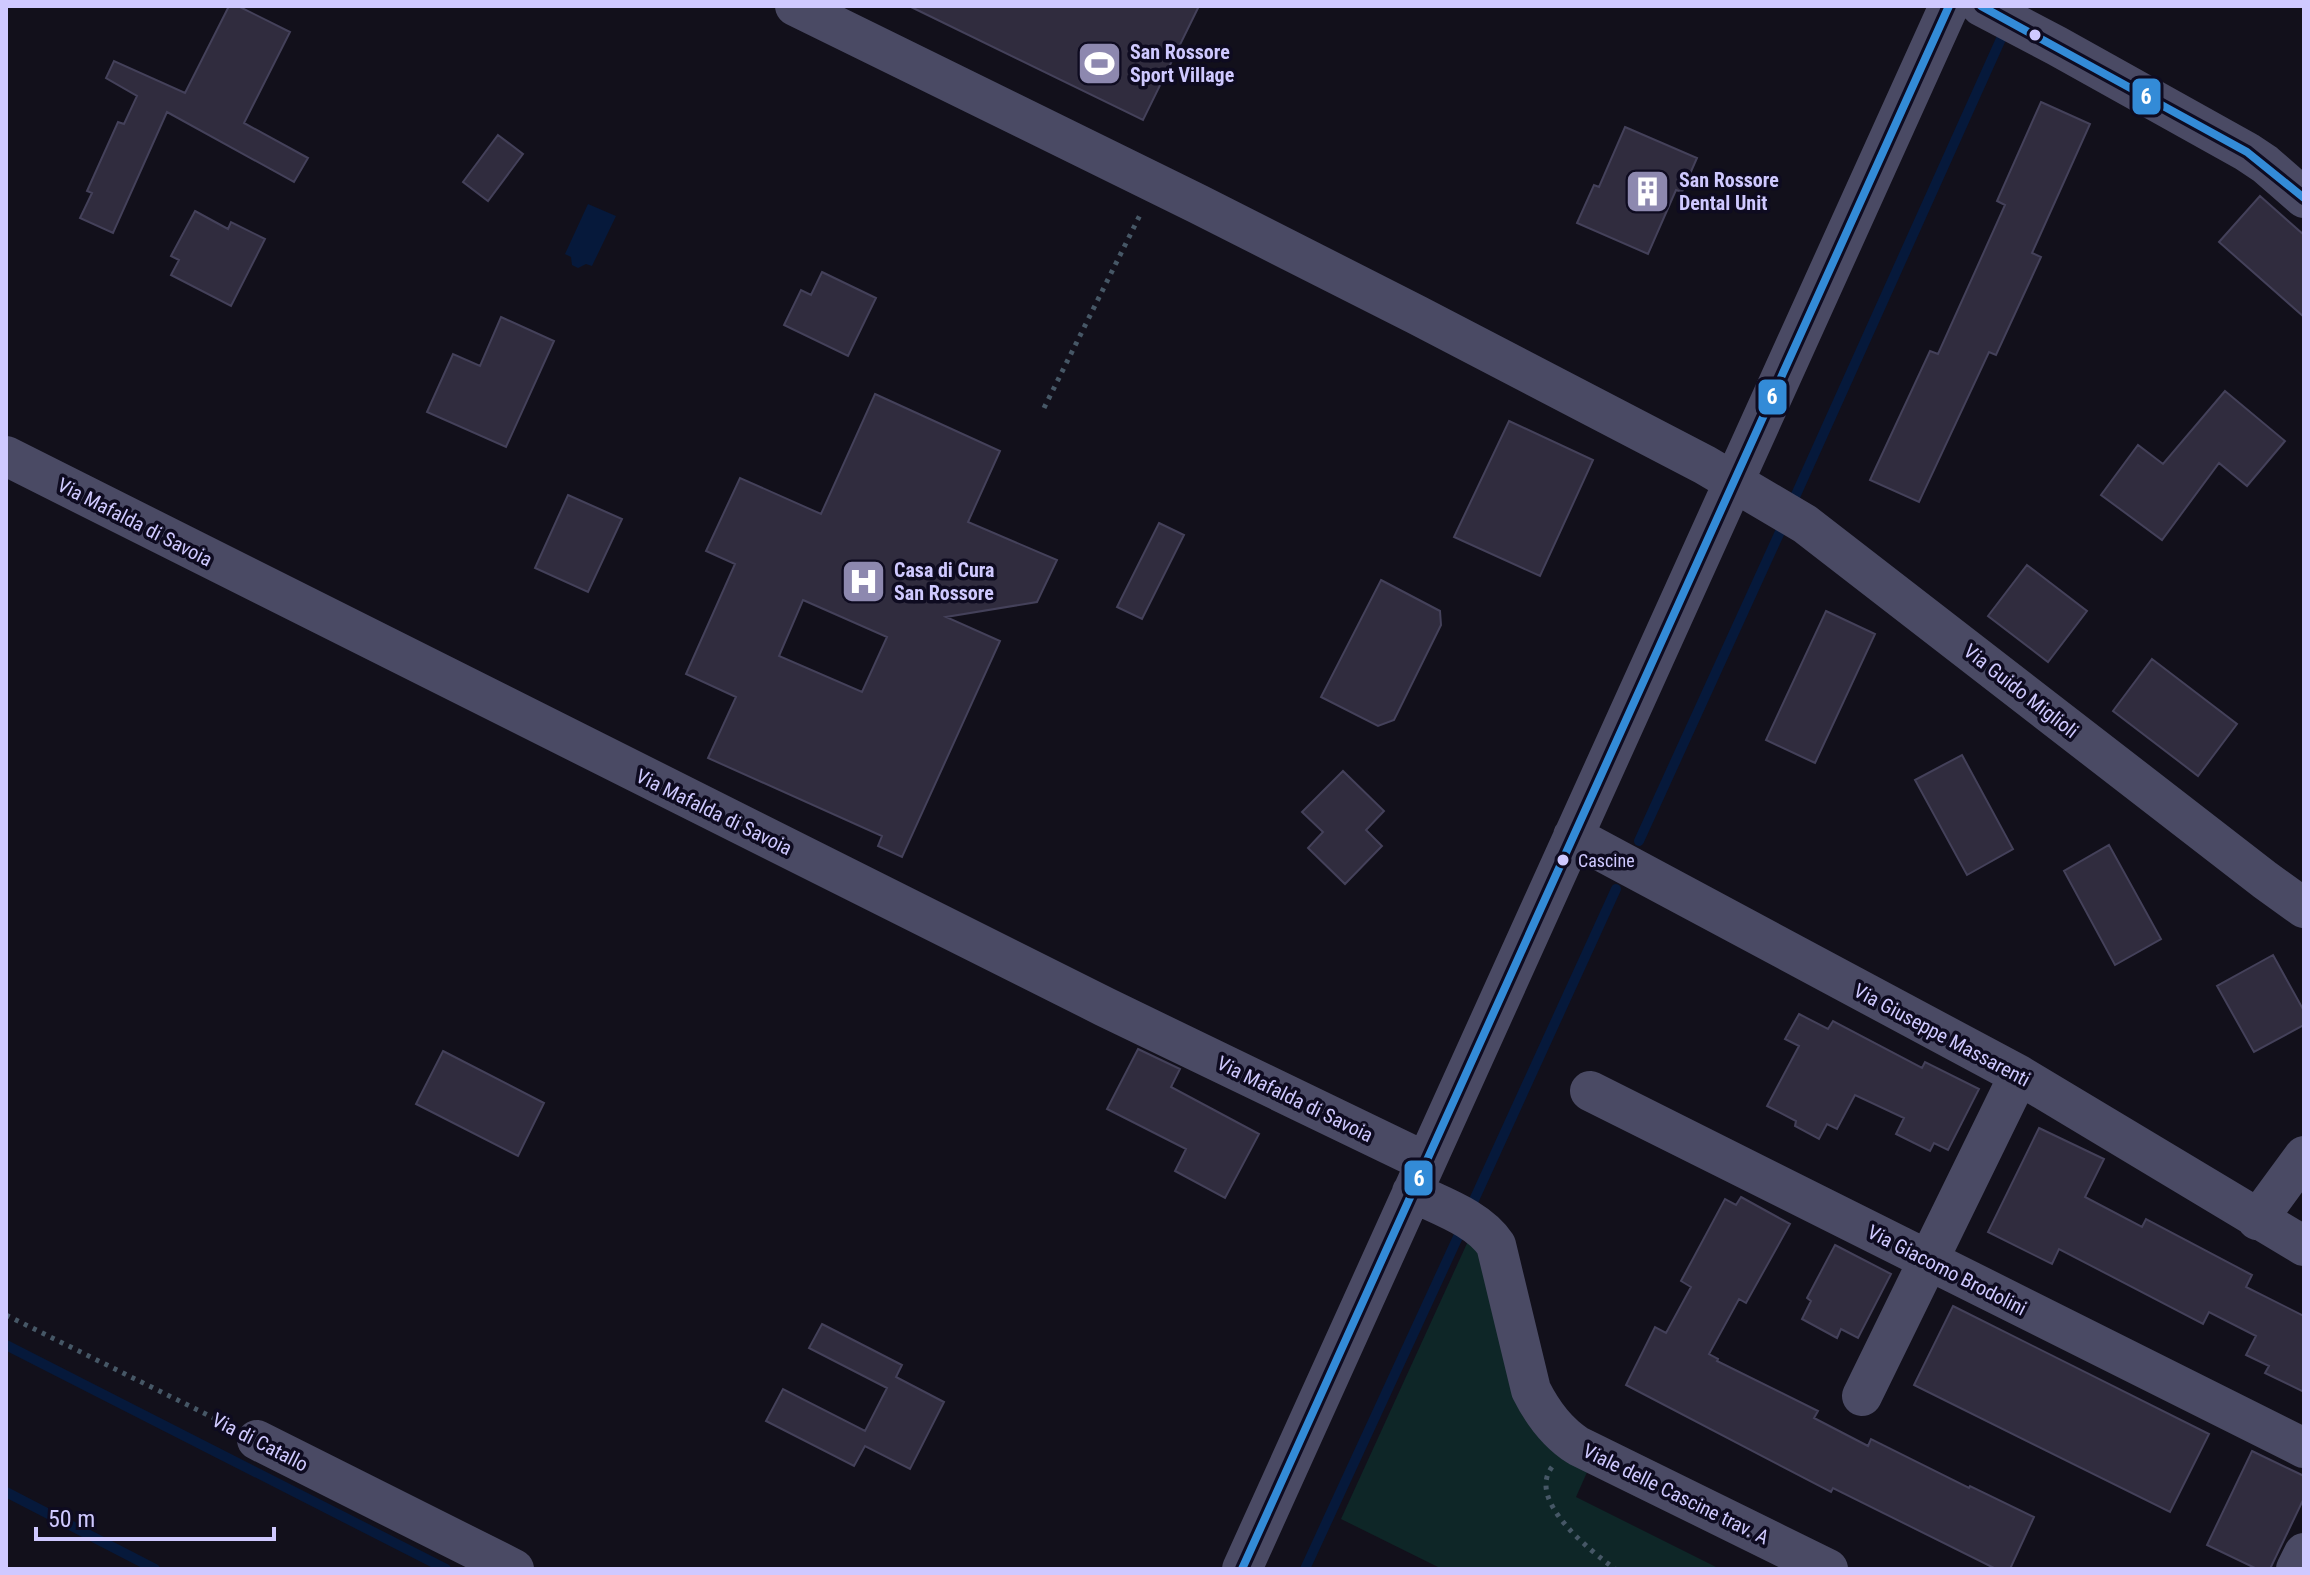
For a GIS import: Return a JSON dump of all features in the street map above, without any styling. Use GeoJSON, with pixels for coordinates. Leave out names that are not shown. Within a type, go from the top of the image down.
{"type":"FeatureCollection","features":[{"type":"Feature","properties":{"kind":"street","name":"Via Guido Miglioli"},"geometry":{"type":"LineString","coordinates":[[795,6],[1155,183],[1499,358],[1705,465],[1805,524],[2304,908]]}},
{"type":"Feature","properties":{"kind":"street"},"geometry":{"type":"LineString","coordinates":[[1242,1569],[1949,6]]}},
{"type":"Feature","properties":{"kind":"street"},"geometry":{"type":"LineString","coordinates":[[1982,6],[2247,152],[2304,198]]}},
{"type":"Feature","properties":{"kind":"street","name":"Via Mafalda di Savoia"},"geometry":{"type":"LineString","coordinates":[[6,456],[1091,1000],[1419,1177]]}},
{"type":"Feature","properties":{"kind":"street","name":"Via Giuseppe Massarenti"},"geometry":{"type":"LineString","coordinates":[[1573,836],[2019,1075],[2304,1246]]}},
{"type":"Feature","properties":{"kind":"street"},"geometry":{"type":"LineString","coordinates":[[1862,1396],[2019,1075]]}},
{"type":"Feature","properties":{"kind":"street","name":"Via Giacomo Brodolini"},"geometry":{"type":"LineString","coordinates":[[1590,1091],[2304,1448]]}},
{"type":"Feature","properties":{"kind":"street"},"geometry":{"type":"LineString","coordinates":[[2257,1220],[2304,1156]]}},
{"type":"Feature","properties":{"kind":"street","name":"Viale delle Cascine trav. A"},"geometry":{"type":"LineString","coordinates":[[1419,1177],[1464,1218],[1489,1235],[1500,1253],[1531,1390],[1562,1435],[1578,1446],[1828,1569]]}},
{"type":"Feature","properties":{"kind":"street","name":"Via di Catallo"},"geometry":{"type":"LineString","coordinates":[[257,1440],[514,1569]]}},
{"type":"Feature","properties":{"kind":"street"},"geometry":{"type":"LineString","coordinates":[[2296,1569],[2304,1553]]}},
{"type":"Feature","properties":{"kind":"path"},"geometry":{"type":"LineString","coordinates":[[1044,408],[1155,183]]}},
{"type":"Feature","properties":{"kind":"path","name":"Via di Catallo"},"geometry":{"type":"LineString","coordinates":[[6,1315],[257,1440]]}},
{"type":"Feature","properties":{"kind":"path"},"geometry":{"type":"LineString","coordinates":[[1559,1457],[1546,1474],[1550,1503],[1577,1538],[1615,1569]]}},
{"type":"Feature","properties":{"kind":"green space"},"geometry":{"type":"Polygon","coordinates":[[[1469,1239],[1478,1248],[1588,1470],[1576,1497],[1720,1569],[1442,1569],[1341,1519],[1469,1239]]]}},
{"type":"Feature","properties":{"kind":"water"},"geometry":{"type":"Polygon","coordinates":[[[588,204],[616,216],[592,266],[586,264],[578,268],[565,254],[588,204]]]}},
{"type":"Feature","properties":{"kind":"building"},"geometry":{"type":"Polygon","coordinates":[[[229,6],[238,6],[290,32],[244,123],[308,158],[294,182],[167,112],[113,233],[80,218],[92,193],[87,191],[118,122],[124,124],[137,96],[106,78],[114,61],[185,93],[229,6]]]}},
{"type":"Feature","properties":{"kind":"building","name":"San Rossore Sport Village"},"geometry":{"type":"Polygon","coordinates":[[[909,6],[1199,6],[1143,120],[909,6]]]}},
{"type":"Feature","properties":{"kind":"building"},"geometry":{"type":"Polygon","coordinates":[[[2041,102],[2090,124],[2032,253],[2041,257],[1996,355],[1989,352],[1919,502],[1870,480],[1930,351],[1938,354],[2005,205],[1997,201],[2041,102]]]}},
{"type":"Feature","properties":{"kind":"building","name":"San Rossore Dental Unit"},"geometry":{"type":"Polygon","coordinates":[[[1625,127],[1697,158],[1682,192],[1676,190],[1648,254],[1577,223],[1594,185],[1599,187],[1625,127]]]}},
{"type":"Feature","properties":{"kind":"building"},"geometry":{"type":"Polygon","coordinates":[[[498,135],[523,154],[488,201],[463,182],[498,135]]]}},
{"type":"Feature","properties":{"kind":"building"},"geometry":{"type":"Polygon","coordinates":[[[2260,196],[2304,235],[2304,317],[2219,242],[2260,196]]]}},
{"type":"Feature","properties":{"kind":"building"},"geometry":{"type":"Polygon","coordinates":[[[195,211],[228,229],[231,222],[265,239],[231,306],[171,275],[179,260],[171,256],[195,211]]]}},
{"type":"Feature","properties":{"kind":"building"},"geometry":{"type":"Polygon","coordinates":[[[822,272],[876,298],[848,356],[784,325],[801,290],[811,295],[822,272]]]}},
{"type":"Feature","properties":{"kind":"building"},"geometry":{"type":"Polygon","coordinates":[[[501,317],[554,341],[506,447],[427,412],[453,354],[480,366],[501,317]]]}},
{"type":"Feature","properties":{"kind":"building"},"geometry":{"type":"Polygon","coordinates":[[[2225,391],[2285,441],[2247,486],[2219,463],[2162,540],[2101,495],[2138,445],[2163,464],[2225,391]]]}},
{"type":"Feature","properties":{"kind":"building"},"geometry":{"type":"Polygon","coordinates":[[[875,394],[1000,451],[968,522],[1057,560],[1037,602],[946,617],[1000,641],[902,857],[878,846],[882,836],[708,758],[736,697],[686,674],[735,564],[706,551],[740,478],[821,514],[875,394]],[[803,600],[779,656],[862,692],[887,637],[803,600]]]}},
{"type":"Feature","properties":{"kind":"building"},"geometry":{"type":"Polygon","coordinates":[[[1509,421],[1593,460],[1540,576],[1454,537],[1509,421]]]}},
{"type":"Feature","properties":{"kind":"building"},"geometry":{"type":"Polygon","coordinates":[[[568,495],[622,519],[588,592],[535,568],[568,495]]]}},
{"type":"Feature","properties":{"kind":"building"},"geometry":{"type":"Polygon","coordinates":[[[1159,523],[1184,535],[1142,619],[1117,607],[1159,523]]]}},
{"type":"Feature","properties":{"kind":"building"},"geometry":{"type":"Polygon","coordinates":[[[2027,565],[2087,611],[2048,662],[1988,616],[2027,565]]]}},
{"type":"Feature","properties":{"kind":"building"},"geometry":{"type":"Polygon","coordinates":[[[1381,580],[1440,611],[1441,625],[1394,720],[1378,726],[1321,697],[1381,580]]]}},
{"type":"Feature","properties":{"kind":"building"},"geometry":{"type":"Polygon","coordinates":[[[1826,611],[1875,634],[1815,763],[1766,740],[1826,611]]]}},
{"type":"Feature","properties":{"kind":"building"},"geometry":{"type":"Polygon","coordinates":[[[2152,659],[2237,724],[2198,776],[2113,711],[2152,659]]]}},
{"type":"Feature","properties":{"kind":"building"},"geometry":{"type":"Polygon","coordinates":[[[1962,755],[2013,849],[1967,875],[1915,780],[1962,755]]]}},
{"type":"Feature","properties":{"kind":"building"},"geometry":{"type":"Polygon","coordinates":[[[1343,771],[1384,811],[1366,830],[1382,846],[1345,884],[1308,848],[1323,832],[1302,812],[1343,771]]]}},
{"type":"Feature","properties":{"kind":"building"},"geometry":{"type":"Polygon","coordinates":[[[2109,845],[2161,939],[2115,965],[2064,871],[2109,845]]]}},
{"type":"Feature","properties":{"kind":"building"},"geometry":{"type":"Polygon","coordinates":[[[2273,955],[2304,1011],[2304,1025],[2254,1052],[2217,986],[2273,955]]]}},
{"type":"Feature","properties":{"kind":"building"},"geometry":{"type":"Polygon","coordinates":[[[1799,1014],[1828,1029],[1833,1021],[1922,1068],[1925,1062],[1979,1089],[1948,1150],[1934,1143],[1930,1151],[1896,1134],[1904,1118],[1855,1095],[1837,1129],[1827,1124],[1819,1139],[1795,1126],[1796,1121],[1767,1106],[1799,1046],[1785,1039],[1799,1014]]]}},
{"type":"Feature","properties":{"kind":"building"},"geometry":{"type":"Polygon","coordinates":[[[1138,1049],[1180,1069],[1171,1087],[1259,1134],[1225,1198],[1175,1171],[1186,1149],[1107,1109],[1138,1049]]]}},
{"type":"Feature","properties":{"kind":"building"},"geometry":{"type":"Polygon","coordinates":[[[443,1051],[544,1103],[518,1156],[416,1104],[443,1051]]]}},
{"type":"Feature","properties":{"kind":"building"},"geometry":{"type":"Polygon","coordinates":[[[2039,1128],[2104,1159],[2085,1197],[2142,1227],[2146,1219],[2252,1275],[2246,1287],[2304,1316],[2304,1392],[2265,1373],[2269,1366],[2246,1355],[2256,1336],[2209,1312],[2203,1324],[2059,1249],[2052,1264],[1988,1232],[2039,1128]]]}},
{"type":"Feature","properties":{"kind":"building"},"geometry":{"type":"Polygon","coordinates":[[[1741,1197],[1790,1224],[1746,1303],[1739,1299],[1709,1354],[1717,1361],[1818,1411],[1814,1418],[1868,1446],[1871,1439],[2034,1517],[2010,1569],[1996,1569],[1833,1488],[1831,1492],[1626,1385],[1655,1327],[1666,1333],[1691,1287],[1681,1281],[1725,1199],[1736,1205],[1741,1197]]]}},
{"type":"Feature","properties":{"kind":"building"},"geometry":{"type":"Polygon","coordinates":[[[1835,1245],[1891,1274],[1858,1338],[1841,1329],[1837,1338],[1802,1319],[1811,1301],[1807,1298],[1835,1245]]]}},
{"type":"Feature","properties":{"kind":"building"},"geometry":{"type":"Polygon","coordinates":[[[1953,1306],[2209,1434],[2170,1512],[1914,1385],[1953,1306]]]}},
{"type":"Feature","properties":{"kind":"building"},"geometry":{"type":"Polygon","coordinates":[[[822,1324],[902,1365],[896,1377],[944,1402],[910,1469],[865,1446],[854,1466],[766,1421],[783,1389],[865,1431],[887,1388],[809,1348],[822,1324]]]}},
{"type":"Feature","properties":{"kind":"building"},"geometry":{"type":"Polygon","coordinates":[[[2252,1451],[2304,1476],[2304,1498],[2270,1569],[2257,1569],[2207,1545],[2252,1451]]]}},
{"type":"Feature","properties":{"kind":"waterway"},"geometry":{"type":"LineString","coordinates":[[1790,508],[2005,30]]}},
{"type":"Feature","properties":{"kind":"waterway"},"geometry":{"type":"LineString","coordinates":[[1639,841],[1784,523]]}},
{"type":"Feature","properties":{"kind":"waterway"},"geometry":{"type":"LineString","coordinates":[[1469,1211],[1616,889]]}},
{"type":"Feature","properties":{"kind":"waterway"},"geometry":{"type":"LineString","coordinates":[[1305,1569],[1463,1226]]}},
{"type":"Feature","properties":{"kind":"waterway"},"geometry":{"type":"LineString","coordinates":[[6,1345],[446,1569]]}},
{"type":"Feature","properties":{"kind":"waterway"},"geometry":{"type":"LineString","coordinates":[[6,1492],[155,1569]]}},
{"type":"Feature","properties":{"kind":"transit line","name":"6"},"geometry":{"type":"LineString","coordinates":[[1242,1569],[1949,6]]}},
{"type":"Feature","properties":{"kind":"transit line","name":"6"},"geometry":{"type":"LineString","coordinates":[[1981,6],[2247,152],[2304,198]]}},
{"type":"Feature","properties":{"kind":"place","name":"San Rossore Sport Village"},"geometry":{"type":"Point","coordinates":[1099,63]}},
{"type":"Feature","properties":{"kind":"place","name":"San Rossore Dental Unit"},"geometry":{"type":"Point","coordinates":[1648,191]}},
{"type":"Feature","properties":{"kind":"place","name":"Casa di Cura San Rossore"},"geometry":{"type":"Point","coordinates":[863,582]}},
{"type":"Feature","properties":{"kind":"place","name":"Cascine"},"geometry":{"type":"Point","coordinates":[1563,860]}}]}
